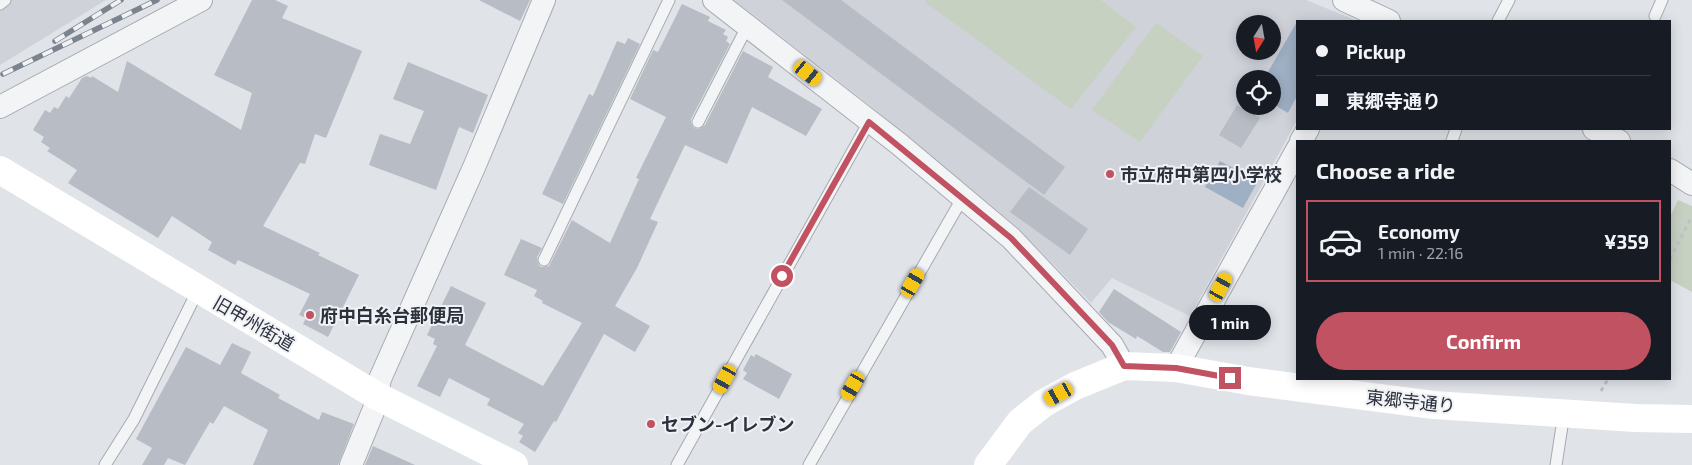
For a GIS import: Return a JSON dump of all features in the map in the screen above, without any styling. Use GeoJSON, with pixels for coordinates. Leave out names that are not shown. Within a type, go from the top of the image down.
{"type":"FeatureCollection","features":[{"type":"Feature","properties":{"kind":"street"},"geometry":{"type":"LineString","coordinates":[[0,107],[201,0]]}},
{"type":"Feature","properties":{"kind":"street"},"geometry":{"type":"LineString","coordinates":[[351,465],[374,409],[380,379],[475,165],[544,0]]}},
{"type":"Feature","properties":{"kind":"street"},"geometry":{"type":"LineString","coordinates":[[714,0],[963,197],[1011,238],[1112,345],[1124,366]]}},
{"type":"Feature","properties":{"kind":"street"},"geometry":{"type":"LineString","coordinates":[[1344,0],[1376,18]]}},
{"type":"Feature","properties":{"kind":"street"},"geometry":{"type":"LineString","coordinates":[[1596,130],[1617,140]]}},
{"type":"Feature","properties":{"kind":"street"},"geometry":{"type":"LineString","coordinates":[[1176,368],[1296,152]]}},
{"type":"Feature","properties":{"kind":"street","name":"旧甲州街道"},"geometry":{"type":"LineString","coordinates":[[0,170],[377,396],[514,465]]}},
{"type":"Feature","properties":{"kind":"street"},"geometry":{"type":"LineString","coordinates":[[1671,171],[1692,184]]}},
{"type":"Feature","properties":{"kind":"street","name":"東郷寺通り"},"geometry":{"type":"LineString","coordinates":[[988,465],[1020,422],[1044,403],[1075,386],[1124,366],[1176,368],[1248,381],[1434,405],[1692,419]]}},
{"type":"Feature","properties":{"kind":"lane"},"geometry":{"type":"LineString","coordinates":[[0,4],[5,0]]}},
{"type":"Feature","properties":{"kind":"lane"},"geometry":{"type":"LineString","coordinates":[[544,260],[668,0]]}},
{"type":"Feature","properties":{"kind":"lane"},"geometry":{"type":"LineString","coordinates":[[1499,20],[1509,0]]}},
{"type":"Feature","properties":{"kind":"lane"},"geometry":{"type":"LineString","coordinates":[[1655,16],[1662,0]]}},
{"type":"Feature","properties":{"kind":"lane"},"geometry":{"type":"LineString","coordinates":[[698,122],[748,25]]}},
{"type":"Feature","properties":{"kind":"lane"},"geometry":{"type":"LineString","coordinates":[[677,465],[869,122]]}},
{"type":"Feature","properties":{"kind":"lane"},"geometry":{"type":"LineString","coordinates":[[809,465],[963,197]]}},
{"type":"Feature","properties":{"kind":"lane"},"geometry":{"type":"LineString","coordinates":[[105,465],[134,419],[198,290]]}},
{"type":"Feature","properties":{"kind":"lane"},"geometry":{"type":"LineString","coordinates":[[1556,465],[1564,413]]}},
{"type":"Feature","properties":{"kind":"path"},"geometry":{"type":"LineString","coordinates":[[1671,257],[1692,216]]}},
{"type":"Feature","properties":{"kind":"shaded area"},"geometry":{"type":"Polygon","coordinates":[[[0,0],[106,0],[0,65],[0,0]]]}},
{"type":"Feature","properties":{"kind":"shaded area","name":"市立府中第四小学校"},"geometry":{"type":"Polygon","coordinates":[[[734,0],[1306,0],[1353,19],[1296,20],[1296,122],[1190,316],[1112,278],[1091,303],[1017,227],[863,100],[734,0]]]}},
{"type":"Feature","properties":{"kind":"green space"},"geometry":{"type":"Polygon","coordinates":[[[926,0],[1101,0],[1136,27],[1071,109],[925,2],[926,0]]]}},
{"type":"Feature","properties":{"kind":"green space"},"geometry":{"type":"Polygon","coordinates":[[[1156,23],[1203,56],[1140,142],[1092,110],[1156,23]]]}},
{"type":"Feature","properties":{"kind":"green space"},"geometry":{"type":"Polygon","coordinates":[[[1678,200],[1692,206],[1692,292],[1671,281],[1671,215],[1678,200]]]}},
{"type":"Feature","properties":{"kind":"water"},"geometry":{"type":"Polygon","coordinates":[[[1296,23],[1296,98],[1288,113],[1281,109],[1281,70],[1269,70],[1275,60],[1281,60],[1281,50],[1296,23]]]}},
{"type":"Feature","properties":{"kind":"water"},"geometry":{"type":"Polygon","coordinates":[[[1220,161],[1258,181],[1243,208],[1205,187],[1220,161]]]}},
{"type":"Feature","properties":{"kind":"building"},"geometry":{"type":"Polygon","coordinates":[[[252,0],[275,0],[288,6],[282,18],[362,51],[326,138],[315,134],[305,164],[300,163],[263,226],[320,253],[318,255],[359,275],[328,337],[303,324],[306,318],[299,315],[310,294],[238,260],[235,265],[208,250],[212,242],[172,216],[158,238],[68,183],[77,170],[47,151],[50,148],[41,142],[44,137],[33,130],[45,110],[50,113],[54,107],[58,109],[66,96],[69,98],[82,78],[87,76],[91,78],[92,76],[118,92],[127,61],[241,130],[252,93],[214,75],[252,0]]]}},
{"type":"Feature","properties":{"kind":"building"},"geometry":{"type":"Polygon","coordinates":[[[479,0],[530,0],[520,21],[479,0]]]}},
{"type":"Feature","properties":{"kind":"building"},"geometry":{"type":"Polygon","coordinates":[[[782,0],[841,0],[1065,167],[1044,195],[782,0]]]}},
{"type":"Feature","properties":{"kind":"building"},"geometry":{"type":"Polygon","coordinates":[[[682,4],[710,17],[708,21],[726,30],[723,34],[728,37],[726,41],[730,44],[691,119],[694,128],[699,129],[705,125],[743,51],[773,67],[768,77],[822,109],[806,136],[752,107],[727,164],[685,145],[650,219],[658,222],[637,268],[615,306],[650,326],[635,352],[604,334],[556,422],[554,421],[535,452],[519,442],[523,436],[518,433],[524,424],[487,405],[490,399],[449,378],[440,397],[417,386],[437,346],[433,344],[435,339],[427,335],[451,286],[486,303],[465,345],[543,386],[582,323],[542,303],[543,301],[534,296],[537,290],[504,275],[521,239],[542,248],[537,257],[538,264],[541,267],[549,266],[572,220],[610,243],[639,179],[636,178],[666,117],[630,99],[653,50],[658,52],[682,4]]]}},
{"type":"Feature","properties":{"kind":"building"},"geometry":{"type":"Polygon","coordinates":[[[628,38],[640,44],[563,204],[542,194],[589,94],[593,96],[617,41],[625,44],[628,38]]]}},
{"type":"Feature","properties":{"kind":"building"},"geometry":{"type":"Polygon","coordinates":[[[408,62],[488,95],[473,133],[459,127],[436,190],[369,165],[380,134],[410,144],[424,111],[393,99],[408,62]]]}},
{"type":"Feature","properties":{"kind":"building"},"geometry":{"type":"Polygon","coordinates":[[[1236,107],[1236,115],[1255,115],[1260,118],[1241,148],[1219,135],[1236,107]]]}},
{"type":"Feature","properties":{"kind":"building"},"geometry":{"type":"Polygon","coordinates":[[[1029,187],[1088,229],[1070,255],[1010,212],[1029,187]]]}},
{"type":"Feature","properties":{"kind":"building"},"geometry":{"type":"Polygon","coordinates":[[[1114,289],[1181,332],[1170,352],[1163,352],[1137,336],[1136,339],[1108,322],[1099,312],[1114,289]]]}},
{"type":"Feature","properties":{"kind":"building"},"geometry":{"type":"Polygon","coordinates":[[[232,343],[251,352],[241,373],[280,395],[278,398],[319,420],[322,412],[354,424],[338,465],[253,465],[268,430],[224,406],[213,424],[210,422],[185,465],[168,458],[164,465],[142,465],[152,448],[136,439],[186,347],[220,365],[232,343]]]}},
{"type":"Feature","properties":{"kind":"building"},"geometry":{"type":"Polygon","coordinates":[[[756,354],[792,374],[779,399],[743,379],[747,373],[743,370],[751,355],[754,357],[756,354]]]}},
{"type":"Feature","properties":{"kind":"building"},"geometry":{"type":"Polygon","coordinates":[[[373,446],[415,465],[365,465],[373,446]]]}},
{"type":"Feature","properties":{"kind":"railway"},"geometry":{"type":"LineString","coordinates":[[55,41],[121,0]]}},
{"type":"Feature","properties":{"kind":"railway"},"geometry":{"type":"LineString","coordinates":[[3,74],[157,0]]}},
{"type":"Feature","properties":{"kind":"place","name":"市立府中第四小学校"},"geometry":{"type":"Point","coordinates":[1110,174]}},
{"type":"Feature","properties":{"kind":"place","name":"府中白糸台郵便局"},"geometry":{"type":"Point","coordinates":[310,315]}},
{"type":"Feature","properties":{"kind":"place","name":"セブン-イレブン"},"geometry":{"type":"Point","coordinates":[651,424]}},
{"type":"Feature","properties":{"kind":"route"},"geometry":{"type":"LineString","coordinates":[[782,276],[869,122],[899,144],[1011,238],[1112,345],[1124,366],[1176,368],[1230,378]]}}]}
